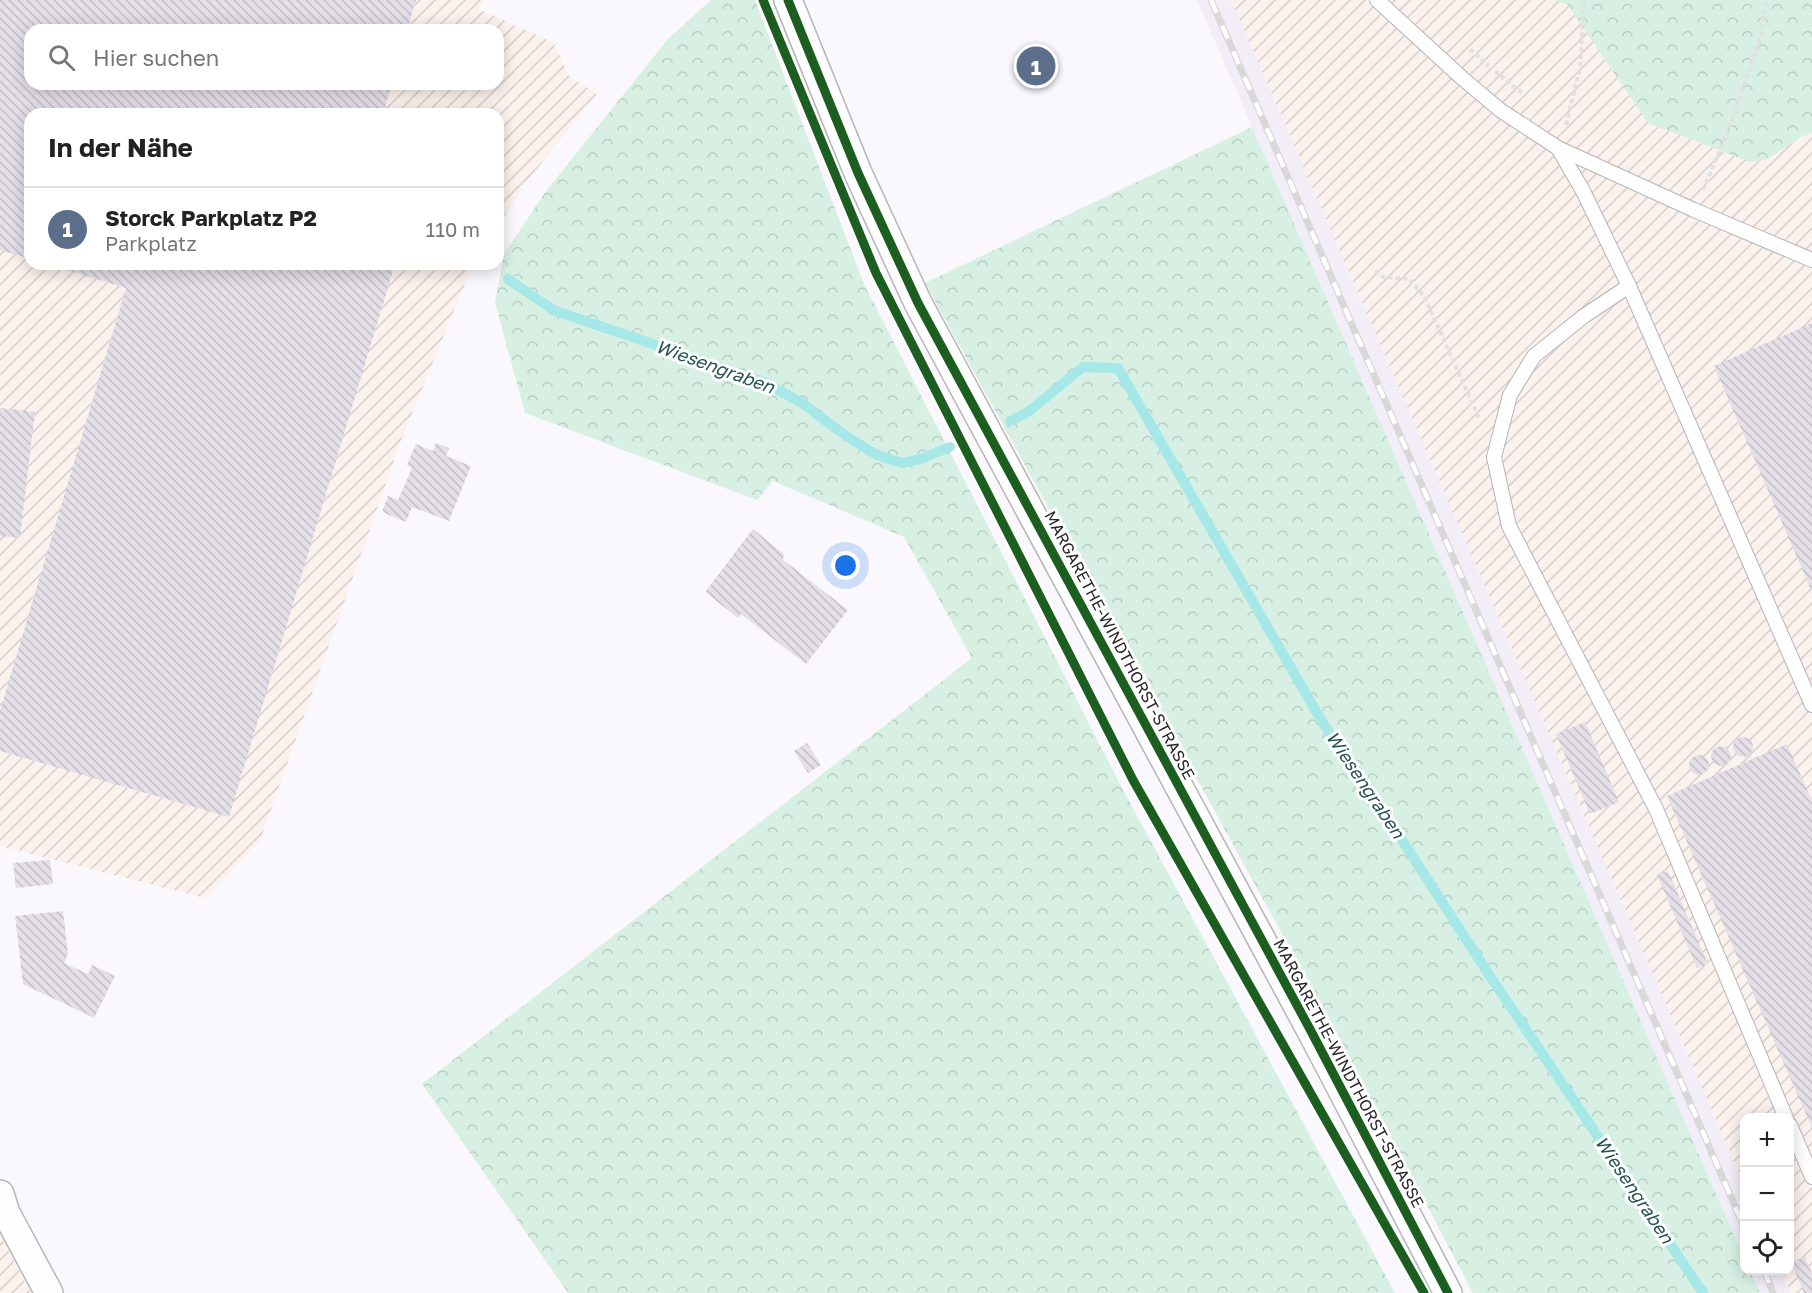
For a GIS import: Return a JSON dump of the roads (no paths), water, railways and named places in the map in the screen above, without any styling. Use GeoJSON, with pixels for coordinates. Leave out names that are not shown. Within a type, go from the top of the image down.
{"type":"FeatureCollection","features":[{"type":"Feature","properties":{"kind":"street","name":"MARGARETHE-WINDTHORST-STRASSE"},"geometry":{"type":"LineString","coordinates":[[788,0],[858,173],[918,303],[1312,1033],[1448,1293]]}},
{"type":"Feature","properties":{"kind":"street"},"geometry":{"type":"LineString","coordinates":[[0,1194],[6,1213],[49,1293]]}},
{"type":"Feature","properties":{"kind":"lane"},"geometry":{"type":"LineString","coordinates":[[1377,0],[1500,110],[1558,148],[1694,210],[1812,260]]}},
{"type":"Feature","properties":{"kind":"lane"},"geometry":{"type":"LineString","coordinates":[[1558,148],[1583,191],[1629,286],[1812,705]]}},
{"type":"Feature","properties":{"kind":"lane"},"geometry":{"type":"LineString","coordinates":[[1629,286],[1584,316],[1534,356],[1510,395],[1494,457],[1509,526],[1656,808],[1784,1113]]}},
{"type":"Feature","properties":{"kind":"lane"},"geometry":{"type":"LineString","coordinates":[[1794,1134],[1812,1177]]}},
{"type":"Feature","properties":{"kind":"waterway","name":"Wiesengraben"},"geometry":{"type":"LineString","coordinates":[[508,279],[553,310],[764,382],[802,403],[846,436],[877,455],[902,463],[921,459],[950,447]]}},
{"type":"Feature","properties":{"kind":"waterway","name":"Wiesengraben"},"geometry":{"type":"LineString","coordinates":[[1010,421],[1028,412],[1083,367],[1118,368],[1324,725],[1703,1293]]}},
{"type":"Feature","properties":{"kind":"railway"},"geometry":{"type":"LineString","coordinates":[[1211,0],[1741,1221]]}},
{"type":"Feature","properties":{"kind":"railway"},"geometry":{"type":"LineString","coordinates":[[1766,1275],[1773,1293]]}},
{"type":"Feature","properties":{"kind":"place","name":"Storck Parkplatz P2"},"geometry":{"type":"Point","coordinates":[1036,66]}}]}
